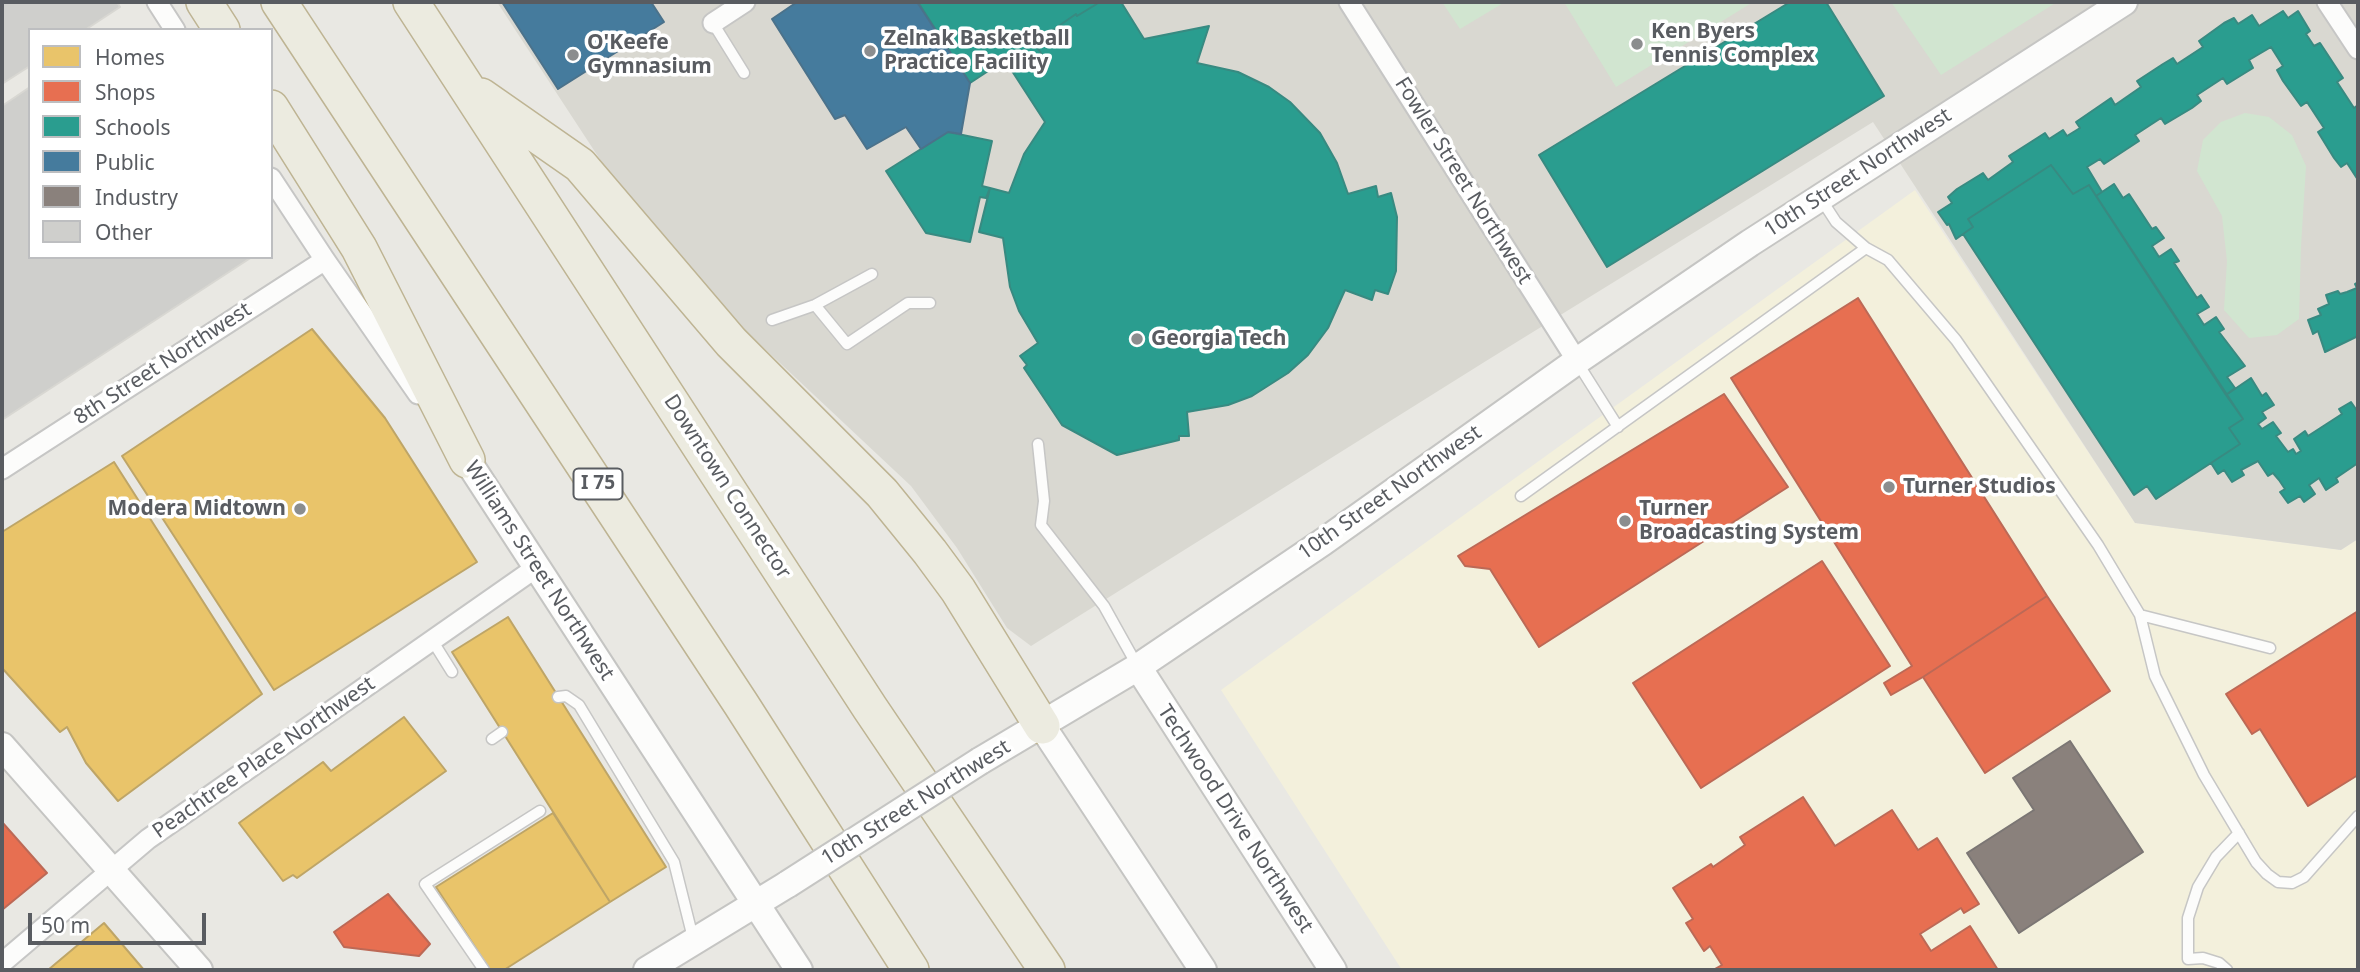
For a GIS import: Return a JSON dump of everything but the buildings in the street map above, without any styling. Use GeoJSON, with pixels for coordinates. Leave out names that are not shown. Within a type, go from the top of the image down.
{"type":"FeatureCollection","features":[{"type":"Feature","properties":{"kind":"highway"},"geometry":{"type":"LineString","coordinates":[[204,2],[221,28]]}},
{"type":"Feature","properties":{"kind":"highway","name":"I 75"},"geometry":{"type":"LineString","coordinates":[[279,2],[741,704],[911,970]]}},
{"type":"Feature","properties":{"kind":"highway","name":"Downtown Connector"},"geometry":{"type":"LineString","coordinates":[[411,2],[878,719],[1047,970]]}},
{"type":"Feature","properties":{"kind":"highway"},"geometry":{"type":"LineString","coordinates":[[465,85],[580,165],[731,342],[882,493],[958,590],[1042,726]]}},
{"type":"Feature","properties":{"kind":"highway"},"geometry":{"type":"LineString","coordinates":[[273,111],[359,248],[467,460]]}},
{"type":"Feature","properties":{"kind":"main road","name":"10th Street Northwest"},"geometry":{"type":"LineString","coordinates":[[647,970],[788,884],[980,761],[1138,667],[1323,542],[1577,361],[1751,243],[2124,2]]}},
{"type":"Feature","properties":{"kind":"main road","name":"Williams Street Northwest"},"geometry":{"type":"LineString","coordinates":[[467,460],[799,970]]}},
{"type":"Feature","properties":{"kind":"main road","name":"Techwood Drive Northwest"},"geometry":{"type":"LineString","coordinates":[[1138,667],[1333,970]]}},
{"type":"Feature","properties":{"kind":"main road"},"geometry":{"type":"LineString","coordinates":[[1042,726],[1202,970]]}},
{"type":"Feature","properties":{"kind":"main road"},"geometry":{"type":"LineString","coordinates":[[2,746],[200,970]]}},
{"type":"Feature","properties":{"kind":"street"},"geometry":{"type":"LineString","coordinates":[[157,2],[174,28]]}},
{"type":"Feature","properties":{"kind":"street"},"geometry":{"type":"LineString","coordinates":[[713,23],[745,2]]}},
{"type":"Feature","properties":{"kind":"street","name":"Fowler Street Northwest"},"geometry":{"type":"LineString","coordinates":[[1349,2],[1577,361]]}},
{"type":"Feature","properties":{"kind":"street"},"geometry":{"type":"LineString","coordinates":[[2327,2],[2358,49]]}},
{"type":"Feature","properties":{"kind":"street","name":"Williams Street Northwest"},"geometry":{"type":"LineString","coordinates":[[273,181],[396,365],[467,460]]}},
{"type":"Feature","properties":{"kind":"street","name":"8th Street Northwest"},"geometry":{"type":"LineString","coordinates":[[2,468],[325,260]]}},
{"type":"Feature","properties":{"kind":"street","name":"Peachtree Place Northwest"},"geometry":{"type":"LineString","coordinates":[[2,963],[148,839],[537,567]]}},
{"type":"Feature","properties":{"kind":"lane"},"geometry":{"type":"LineString","coordinates":[[713,23],[744,73]]}},
{"type":"Feature","properties":{"kind":"lane"},"geometry":{"type":"LineString","coordinates":[[1821,198],[1836,222],[1866,247],[1888,260],[1955,340],[2098,545],[2140,615],[2155,676],[2204,775],[2256,862],[2278,882],[2292,883],[2304,877],[2358,816]]}},
{"type":"Feature","properties":{"kind":"lane"},"geometry":{"type":"LineString","coordinates":[[1521,496],[1866,247]]}},
{"type":"Feature","properties":{"kind":"lane"},"geometry":{"type":"LineString","coordinates":[[772,320],[816,305],[872,274]]}},
{"type":"Feature","properties":{"kind":"lane"},"geometry":{"type":"LineString","coordinates":[[816,305],[847,344],[908,303],[930,303]]}},
{"type":"Feature","properties":{"kind":"lane"},"geometry":{"type":"LineString","coordinates":[[1577,361],[1618,427]]}},
{"type":"Feature","properties":{"kind":"lane"},"geometry":{"type":"LineString","coordinates":[[1038,444],[1044,501],[1041,525],[1104,606],[1138,667]]}},
{"type":"Feature","properties":{"kind":"lane"},"geometry":{"type":"LineString","coordinates":[[2140,615],[2270,648]]}},
{"type":"Feature","properties":{"kind":"lane"},"geometry":{"type":"LineString","coordinates":[[432,640],[452,672]]}},
{"type":"Feature","properties":{"kind":"lane"},"geometry":{"type":"LineString","coordinates":[[558,697],[566,696],[579,705],[674,862],[694,942]]}},
{"type":"Feature","properties":{"kind":"lane"},"geometry":{"type":"LineString","coordinates":[[492,739],[502,732]]}},
{"type":"Feature","properties":{"kind":"lane"},"geometry":{"type":"LineString","coordinates":[[484,970],[425,884],[540,811]]}},
{"type":"Feature","properties":{"kind":"lane"},"geometry":{"type":"LineString","coordinates":[[2227,970],[2219,963],[2203,958],[2188,959],[2186,937],[2188,918],[2198,887],[2216,857],[2239,833]]}},
{"type":"Feature","properties":{"kind":"shaded area","name":"Georgia Tech"},"geometry":{"type":"Polygon","coordinates":[[[497,2],[2358,2],[2358,539],[2341,550],[2135,523],[1873,122],[1031,646],[1007,628],[957,548],[911,486],[732,318],[635,213],[497,2]]]}},
{"type":"Feature","properties":{"kind":"shaded area"},"geometry":{"type":"Polygon","coordinates":[[[1915,190],[2135,523],[2341,550],[2358,539],[2358,970],[1402,970],[1221,690],[1915,190]]]}},
{"type":"Feature","properties":{"kind":"green space"},"geometry":{"type":"Polygon","coordinates":[[[1442,2],[1505,2],[1460,29],[1442,2]]]}},
{"type":"Feature","properties":{"kind":"green space","name":"Ken Byers Tennis Complex"},"geometry":{"type":"Polygon","coordinates":[[[1564,2],[1753,2],[1616,87],[1564,2]]]}},
{"type":"Feature","properties":{"kind":"green space"},"geometry":{"type":"Polygon","coordinates":[[[1891,2],[2057,2],[1941,75],[1891,2]]]}},
{"type":"Feature","properties":{"kind":"green space"},"geometry":{"type":"Polygon","coordinates":[[[2245,113],[2269,117],[2292,135],[2306,166],[2299,319],[2277,335],[2249,338],[2224,310],[2227,261],[2222,216],[2197,171],[2203,140],[2221,122],[2245,113]]]}},
{"type":"Feature","properties":{"kind":"place","name":"Ken Byers Tennis Complex"},"geometry":{"type":"Point","coordinates":[1637,44]}},
{"type":"Feature","properties":{"kind":"place","name":"Zelnak Basketball Practice Facility"},"geometry":{"type":"Point","coordinates":[870,51]}},
{"type":"Feature","properties":{"kind":"place","name":"O'Keefe Gymnasium"},"geometry":{"type":"Point","coordinates":[573,55]}},
{"type":"Feature","properties":{"kind":"place","name":"Georgia Tech"},"geometry":{"type":"Point","coordinates":[1137,339]}},
{"type":"Feature","properties":{"kind":"place","name":"Turner Studios"},"geometry":{"type":"Point","coordinates":[1889,487]}},
{"type":"Feature","properties":{"kind":"place","name":"Modera Midtown"},"geometry":{"type":"Point","coordinates":[300,509]}},
{"type":"Feature","properties":{"kind":"place","name":"Turner Broadcasting System"},"geometry":{"type":"Point","coordinates":[1625,521]}}]}
